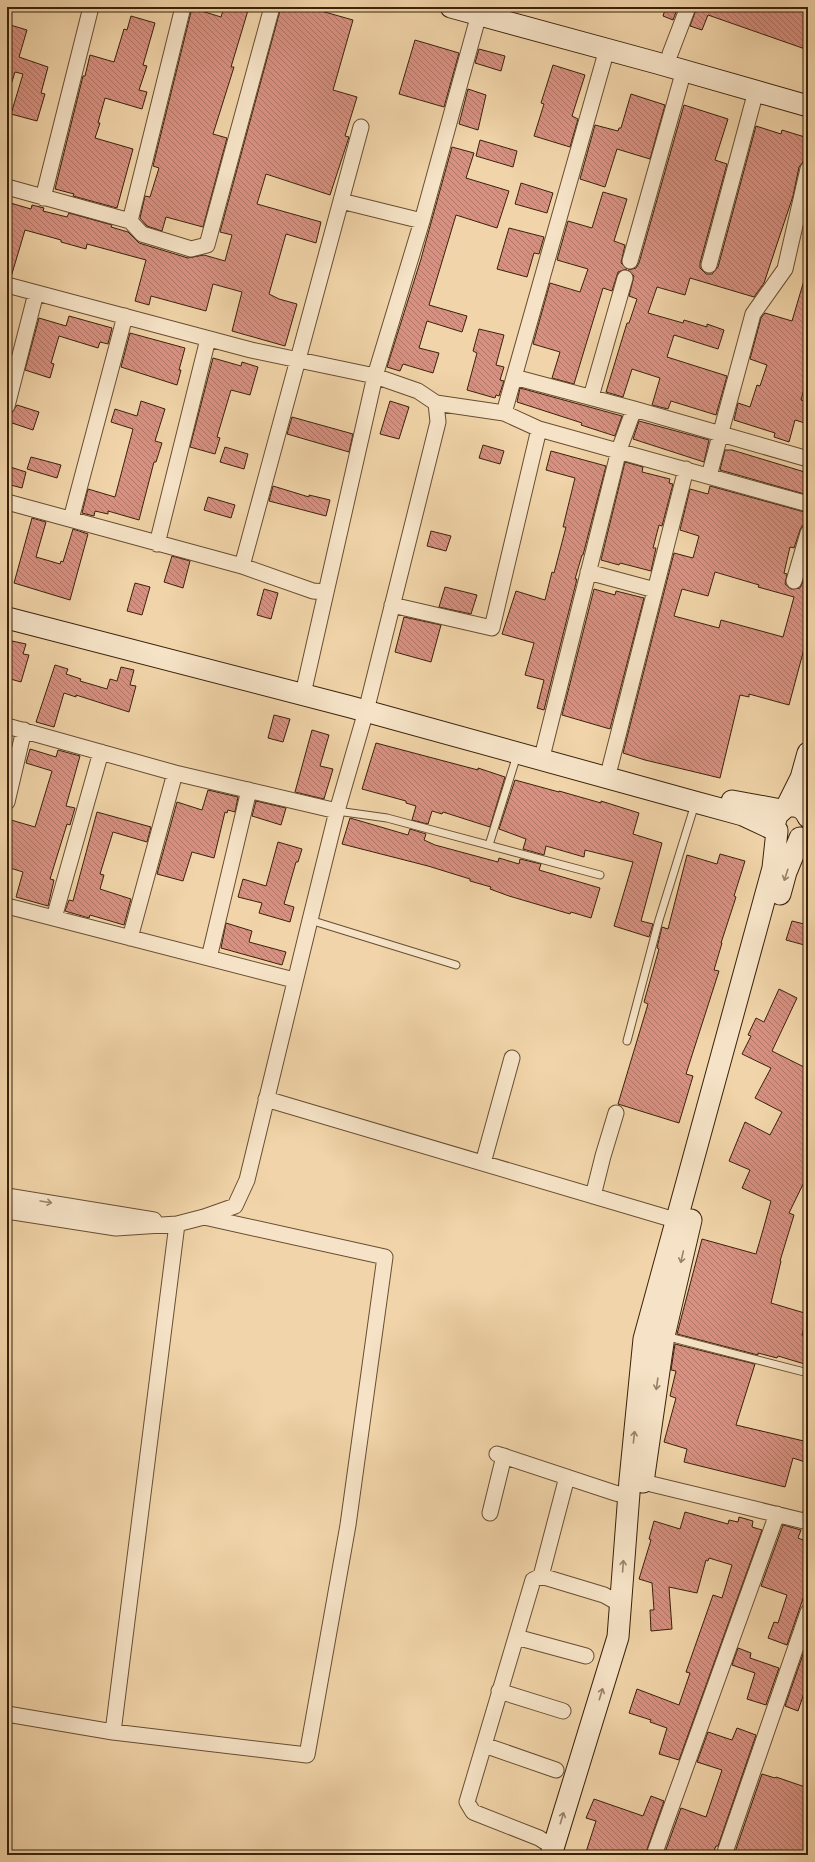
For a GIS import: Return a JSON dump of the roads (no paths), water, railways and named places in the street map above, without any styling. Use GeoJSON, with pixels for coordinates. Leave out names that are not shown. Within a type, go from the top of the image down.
{"type":"FeatureCollection","features":[{"type":"Feature","properties":{"kind":"street"},"geometry":{"type":"LineString","coordinates":[[43,198],[91,7]]}},
{"type":"Feature","properties":{"kind":"street"},"geometry":{"type":"LineString","coordinates":[[130,221],[183,7]]}},
{"type":"Feature","properties":{"kind":"street"},"geometry":{"type":"LineString","coordinates":[[7,187],[130,221],[142,234],[191,249],[207,244],[272,7]]}},
{"type":"Feature","properties":{"kind":"street"},"geometry":{"type":"LineString","coordinates":[[452,7],[487,11],[670,54],[808,93]]}},
{"type":"Feature","properties":{"kind":"street"},"geometry":{"type":"LineString","coordinates":[[670,54],[688,7]]}},
{"type":"Feature","properties":{"kind":"street"},"geometry":{"type":"LineString","coordinates":[[487,11],[607,49],[808,106]]}},
{"type":"Feature","properties":{"kind":"street"},"geometry":{"type":"LineString","coordinates":[[305,685],[375,376],[487,11]]}},
{"type":"Feature","properties":{"kind":"street"},"geometry":{"type":"LineString","coordinates":[[504,413],[607,49]]}},
{"type":"Feature","properties":{"kind":"street"},"geometry":{"type":"LineString","coordinates":[[630,261],[684,70]]}},
{"type":"Feature","properties":{"kind":"street"},"geometry":{"type":"LineString","coordinates":[[709,265],[756,91]]}},
{"type":"Feature","properties":{"kind":"street"},"geometry":{"type":"LineString","coordinates":[[242,566],[361,127]]}},
{"type":"Feature","properties":{"kind":"street"},"geometry":{"type":"LineString","coordinates":[[709,476],[719,434],[753,314],[785,269],[808,168]]}},
{"type":"Feature","properties":{"kind":"street"},"geometry":{"type":"LineString","coordinates":[[342,201],[422,221]]}},
{"type":"Feature","properties":{"kind":"street"},"geometry":{"type":"LineString","coordinates":[[591,397],[625,278]]}},
{"type":"Feature","properties":{"kind":"street"},"geometry":{"type":"LineString","coordinates":[[7,285],[208,339],[297,360],[375,376],[418,391],[436,403],[504,413],[539,428],[808,504]]}},
{"type":"Feature","properties":{"kind":"street"},"geometry":{"type":"LineString","coordinates":[[7,406],[36,293]]}},
{"type":"Feature","properties":{"kind":"street"},"geometry":{"type":"LineString","coordinates":[[71,519],[125,316]]}},
{"type":"Feature","properties":{"kind":"street"},"geometry":{"type":"LineString","coordinates":[[156,544],[208,339]]}},
{"type":"Feature","properties":{"kind":"street"},"geometry":{"type":"LineString","coordinates":[[514,376],[808,459]]}},
{"type":"Feature","properties":{"kind":"street"},"geometry":{"type":"LineString","coordinates":[[7,1211],[116,1228],[177,1224],[204,1217],[235,1206],[247,1180],[294,980],[337,811],[367,706],[438,422],[436,403]]}},
{"type":"Feature","properties":{"kind":"street"},"geometry":{"type":"LineString","coordinates":[[544,749],[619,450],[634,409]]}},
{"type":"Feature","properties":{"kind":"street"},"geometry":{"type":"LineString","coordinates":[[392,606],[492,628],[539,428]]}},
{"type":"Feature","properties":{"kind":"street"},"geometry":{"type":"LineString","coordinates":[[610,767],[686,469]]}},
{"type":"Feature","properties":{"kind":"street"},"geometry":{"type":"LineString","coordinates":[[7,502],[156,544],[242,566],[313,591],[326,592]]}},
{"type":"Feature","properties":{"kind":"street"},"geometry":{"type":"LineString","coordinates":[[794,581],[808,533]]}},
{"type":"Feature","properties":{"kind":"street"},"geometry":{"type":"LineString","coordinates":[[588,572],[655,590]]}},
{"type":"Feature","properties":{"kind":"street"},"geometry":{"type":"LineString","coordinates":[[7,608],[305,685],[517,753],[743,815],[777,831],[787,839],[806,824]]}},
{"type":"Feature","properties":{"kind":"street"},"geometry":{"type":"LineString","coordinates":[[7,618],[544,749],[746,804],[784,808],[799,807],[806,824],[786,872],[683,1222],[644,1339],[634,1486],[620,1604],[618,1637],[556,1852]]}},
{"type":"Feature","properties":{"kind":"street"},"geometry":{"type":"LineString","coordinates":[[7,726],[175,773],[337,811]]}},
{"type":"Feature","properties":{"kind":"street"},"geometry":{"type":"LineString","coordinates":[[7,802],[24,730]]}},
{"type":"Feature","properties":{"kind":"street"},"geometry":{"type":"LineString","coordinates":[[54,918],[101,752]]}},
{"type":"Feature","properties":{"kind":"street"},"geometry":{"type":"LineString","coordinates":[[556,1852],[632,1639],[634,1486],[664,1336],[683,1222],[773,868],[777,831],[775,820],[784,808],[801,778],[808,753]]}},
{"type":"Feature","properties":{"kind":"street"},"geometry":{"type":"LineString","coordinates":[[130,938],[175,773]]}},
{"type":"Feature","properties":{"kind":"street"},"geometry":{"type":"LineString","coordinates":[[209,958],[249,790]]}},
{"type":"Feature","properties":{"kind":"street"},"geometry":{"type":"LineString","coordinates":[[7,906],[294,980]]}},
{"type":"Feature","properties":{"kind":"street"},"geometry":{"type":"LineString","coordinates":[[483,1163],[512,1058]]}},
{"type":"Feature","properties":{"kind":"street"},"geometry":{"type":"LineString","coordinates":[[266,1099],[683,1222]]}},
{"type":"Feature","properties":{"kind":"street"},"geometry":{"type":"LineString","coordinates":[[594,1196],[603,1156],[616,1113]]}},
{"type":"Feature","properties":{"kind":"street"},"geometry":{"type":"LineString","coordinates":[[7,1196],[118,1213],[177,1224]]}},
{"type":"Feature","properties":{"kind":"street"},"geometry":{"type":"LineString","coordinates":[[7,1714],[113,1732],[307,1756],[348,1525],[385,1257],[204,1217]]}},
{"type":"Feature","properties":{"kind":"street"},"geometry":{"type":"LineString","coordinates":[[113,1732],[177,1224]]}},
{"type":"Feature","properties":{"kind":"street"},"geometry":{"type":"LineString","coordinates":[[490,1513],[501,1455],[615,1494],[634,1486],[777,1514],[807,1517]]}},
{"type":"Feature","properties":{"kind":"street"},"geometry":{"type":"LineString","coordinates":[[541,1576],[567,1477]]}},
{"type":"Feature","properties":{"kind":"street"},"geometry":{"type":"LineString","coordinates":[[654,1855],[777,1514]]}},
{"type":"Feature","properties":{"kind":"street"},"geometry":{"type":"LineString","coordinates":[[556,1852],[540,1838],[473,1812],[467,1802],[533,1580],[541,1576],[604,1595],[620,1604]]}},
{"type":"Feature","properties":{"kind":"street"},"geometry":{"type":"LineString","coordinates":[[724,1855],[808,1612]]}},
{"type":"Feature","properties":{"kind":"street"},"geometry":{"type":"LineString","coordinates":[[516,1636],[586,1656]]}},
{"type":"Feature","properties":{"kind":"street"},"geometry":{"type":"LineString","coordinates":[[500,1691],[563,1711]]}},
{"type":"Feature","properties":{"kind":"street"},"geometry":{"type":"LineString","coordinates":[[484,1745],[556,1770]]}},
{"type":"Feature","properties":{"kind":"lane"},"geometry":{"type":"LineString","coordinates":[[489,845],[517,753]]}},
{"type":"Feature","properties":{"kind":"lane"},"geometry":{"type":"LineString","coordinates":[[627,1041],[659,920],[695,802]]}},
{"type":"Feature","properties":{"kind":"lane"},"geometry":{"type":"LineString","coordinates":[[337,811],[387,818],[600,875]]}},
{"type":"Feature","properties":{"kind":"lane"},"geometry":{"type":"LineString","coordinates":[[310,920],[456,965]]}},
{"type":"Feature","properties":{"kind":"lane"},"geometry":{"type":"LineString","coordinates":[[664,1336],[808,1373]]}}]}
